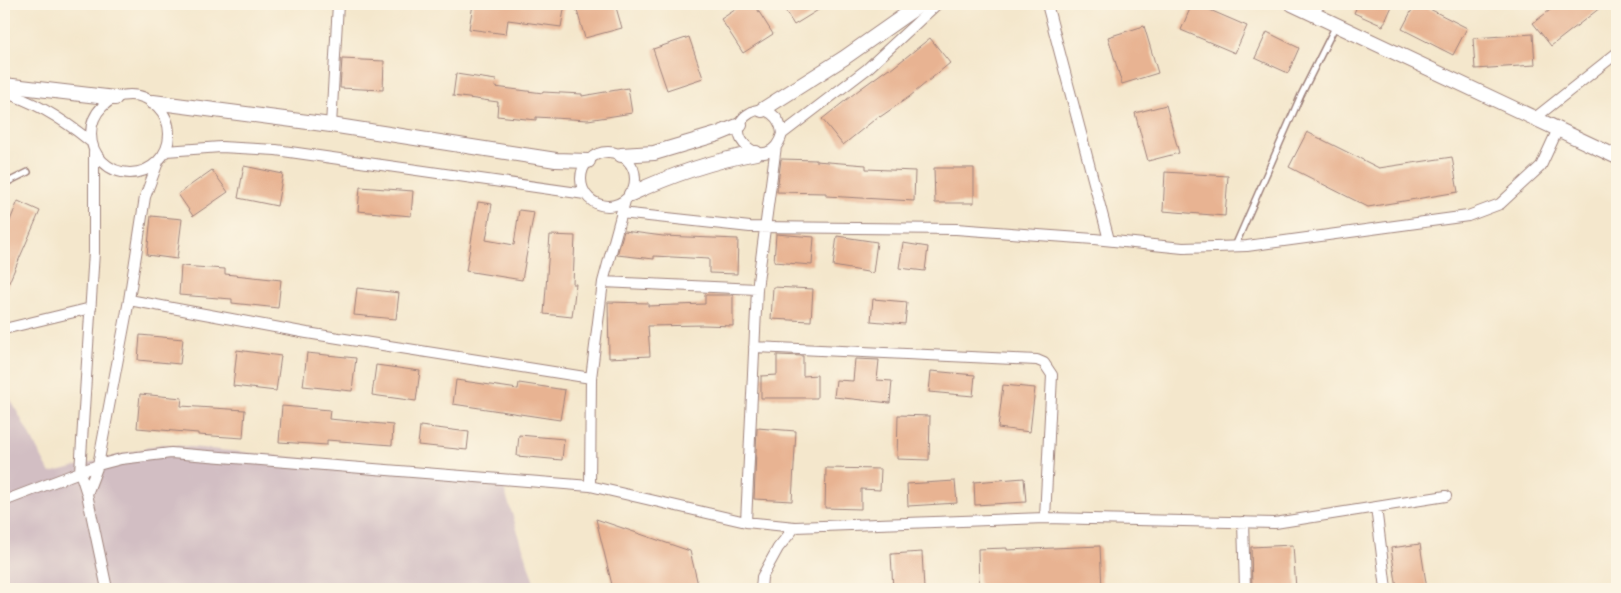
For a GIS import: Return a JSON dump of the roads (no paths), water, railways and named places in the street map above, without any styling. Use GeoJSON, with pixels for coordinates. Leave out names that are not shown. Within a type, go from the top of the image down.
{"type":"FeatureCollection","features":[{"type":"Feature","properties":{"kind":"main road"},"geometry":{"type":"LineString","coordinates":[[762,110],[844,58],[921,4]]}},
{"type":"Feature","properties":{"kind":"main road"},"geometry":{"type":"LineString","coordinates":[[1292,4],[1316,8],[1336,24],[1617,157]]}},
{"type":"Feature","properties":{"kind":"main road"},"geometry":{"type":"LineString","coordinates":[[4,85],[115,98]]}},
{"type":"Feature","properties":{"kind":"main road"},"geometry":{"type":"LineString","coordinates":[[153,102],[331,125],[556,160],[588,161]]}},
{"type":"Feature","properties":{"kind":"main road"},"geometry":{"type":"LineString","coordinates":[[621,155],[654,152],[718,134],[740,125]]}},
{"type":"Feature","properties":{"kind":"main road"},"geometry":{"type":"LineString","coordinates":[[628,198],[658,181],[721,160],[756,153]]}},
{"type":"Feature","properties":{"kind":"street"},"geometry":{"type":"LineString","coordinates":[[331,125],[338,4]]}},
{"type":"Feature","properties":{"kind":"street"},"geometry":{"type":"LineString","coordinates":[[746,522],[756,289],[776,146],[782,134],[867,69],[937,4]]}},
{"type":"Feature","properties":{"kind":"street"},"geometry":{"type":"LineString","coordinates":[[1047,4],[1109,240]]}},
{"type":"Feature","properties":{"kind":"street"},"geometry":{"type":"LineString","coordinates":[[1535,118],[1617,53]]}},
{"type":"Feature","properties":{"kind":"street"},"geometry":{"type":"LineString","coordinates":[[4,93],[15,96],[42,109],[90,140]]}},
{"type":"Feature","properties":{"kind":"street"},"geometry":{"type":"LineString","coordinates":[[94,152],[107,166],[124,174],[136,174],[148,170],[158,162],[166,151],[169,138],[168,125],[162,112],[153,102],[141,96],[128,95],[115,98],[103,105],[95,115],[90,128],[90,140],[94,152],[94,252],[80,472],[87,494],[107,589]]}},
{"type":"Feature","properties":{"kind":"street"},"geometry":{"type":"LineString","coordinates":[[776,146],[770,151],[756,153],[744,146],[739,132],[740,125],[749,114],[762,110],[774,115],[781,127],[782,134]]}},
{"type":"Feature","properties":{"kind":"street"},"geometry":{"type":"LineString","coordinates":[[621,214],[750,227],[956,229],[1109,240],[1183,248],[1247,246],[1468,216],[1500,204],[1541,166],[1558,129]]}},
{"type":"Feature","properties":{"kind":"street"},"geometry":{"type":"LineString","coordinates":[[166,151],[221,148],[276,150],[585,194]]}},
{"type":"Feature","properties":{"kind":"street"},"geometry":{"type":"LineString","coordinates":[[590,486],[591,378],[603,282],[621,214],[634,186],[635,177],[633,168],[628,160],[621,155],[603,152],[594,155],[583,168],[580,177],[581,186],[585,194],[591,201],[608,207],[617,205],[628,198]]}},
{"type":"Feature","properties":{"kind":"street"},"geometry":{"type":"LineString","coordinates":[[87,494],[98,465],[129,300],[145,197],[158,162]]}},
{"type":"Feature","properties":{"kind":"street"},"geometry":{"type":"LineString","coordinates":[[603,282],[756,289]]}},
{"type":"Feature","properties":{"kind":"street"},"geometry":{"type":"LineString","coordinates":[[129,300],[307,333],[591,378]]}},
{"type":"Feature","properties":{"kind":"street"},"geometry":{"type":"LineString","coordinates":[[4,329],[90,308]]}},
{"type":"Feature","properties":{"kind":"street"},"geometry":{"type":"LineString","coordinates":[[754,347],[1037,360],[1044,363],[1052,375],[1045,518]]}},
{"type":"Feature","properties":{"kind":"street"},"geometry":{"type":"LineString","coordinates":[[4,501],[98,465],[120,459],[172,453],[590,486],[746,522],[795,527],[1045,518],[1275,523],[1446,496]]}},
{"type":"Feature","properties":{"kind":"street"},"geometry":{"type":"LineString","coordinates":[[1376,507],[1386,589]]}},
{"type":"Feature","properties":{"kind":"street"},"geometry":{"type":"LineString","coordinates":[[1243,522],[1245,589]]}},
{"type":"Feature","properties":{"kind":"street"},"geometry":{"type":"LineString","coordinates":[[761,589],[762,576],[778,548],[795,527]]}},
{"type":"Feature","properties":{"kind":"lane"},"geometry":{"type":"LineString","coordinates":[[1234,247],[1300,95],[1336,24]]}},
{"type":"Feature","properties":{"kind":"lane"},"geometry":{"type":"LineString","coordinates":[[4,184],[28,172]]}}]}
